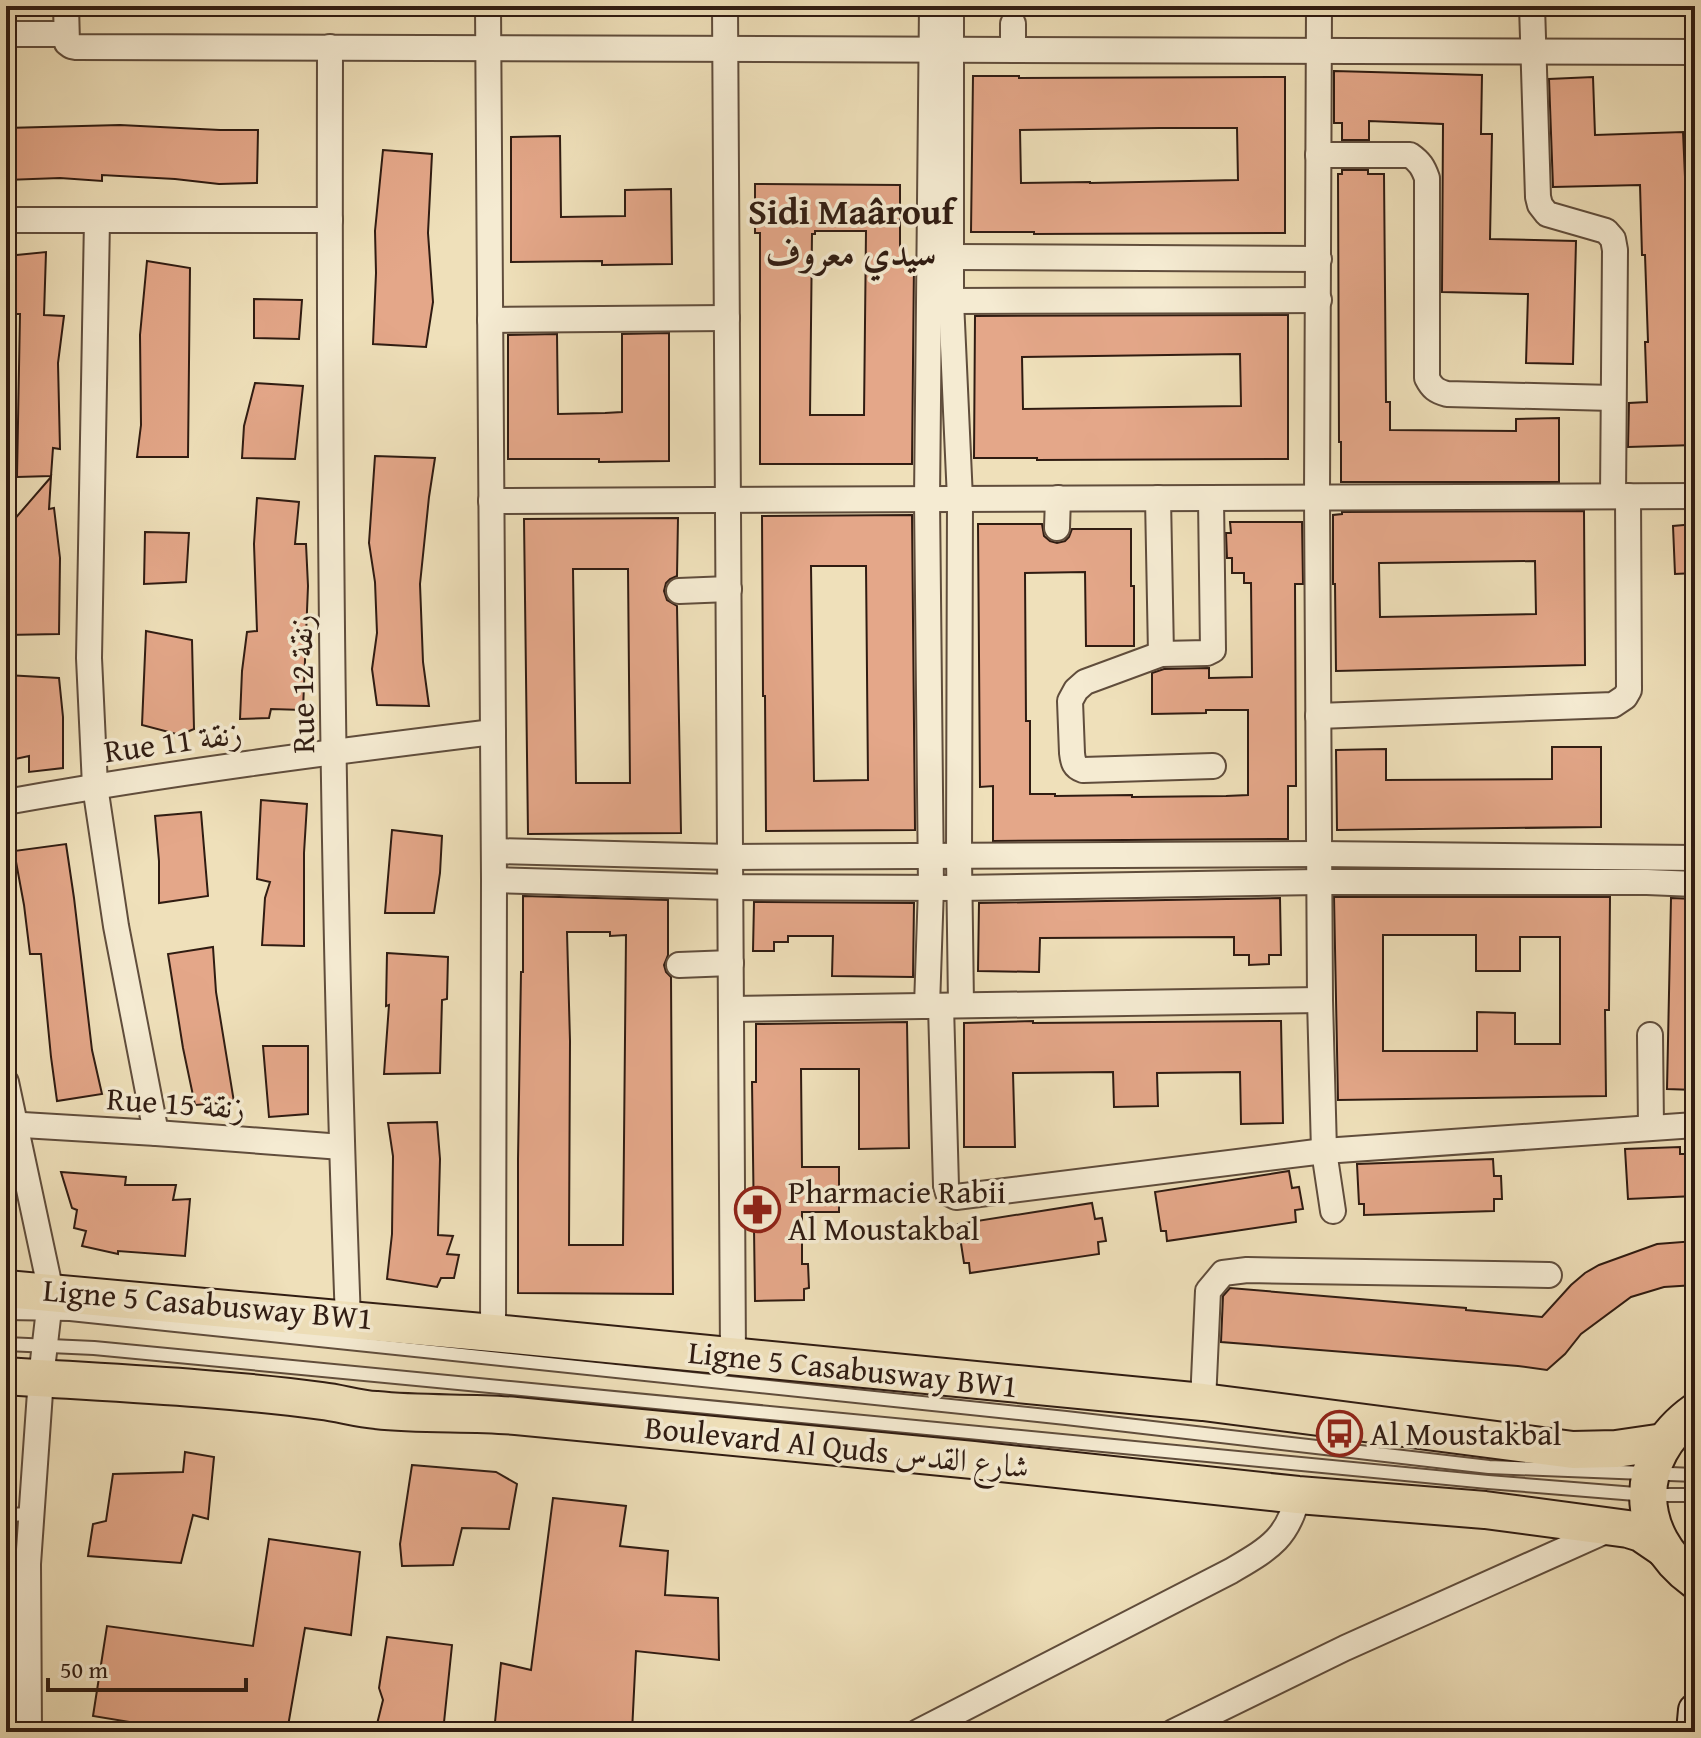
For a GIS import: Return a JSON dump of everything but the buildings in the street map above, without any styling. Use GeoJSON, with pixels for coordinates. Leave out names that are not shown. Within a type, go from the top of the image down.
{"type":"FeatureCollection","features":[{"type":"Feature","properties":{"kind":"main road"},"geometry":{"type":"LineString","coordinates":[[6,1289],[50,1303],[348,1320],[1203,1402],[1573,1450],[1616,1449],[1654,1470]]}},
{"type":"Feature","properties":{"kind":"main road","name":"Boulevard Al Quds شارع القدس"},"geometry":{"type":"LineString","coordinates":[[30,1366],[323,1401],[374,1410],[531,1417],[1298,1495],[1485,1510],[1615,1527],[1641,1533],[1663,1548]]}},
{"type":"Feature","properties":{"kind":"main road"},"geometry":{"type":"LineString","coordinates":[[1695,1412],[1674,1430],[1654,1470],[1650,1513],[1654,1531],[1663,1548],[1695,1580]]}},
{"type":"Feature","properties":{"kind":"main road"},"geometry":{"type":"LineString","coordinates":[[1693,1732],[1695,1710]]}},
{"type":"Feature","properties":{"kind":"street"},"geometry":{"type":"LineString","coordinates":[[66,6],[71,40]]}},
{"type":"Feature","properties":{"kind":"street"},"geometry":{"type":"LineString","coordinates":[[488,6],[494,851],[493,1333]]}},
{"type":"Feature","properties":{"kind":"street"},"geometry":{"type":"LineString","coordinates":[[725,6],[733,1357]]}},
{"type":"Feature","properties":{"kind":"street"},"geometry":{"type":"LineString","coordinates":[[932,6],[941,50],[960,499],[959,888],[943,1005]]}},
{"type":"Feature","properties":{"kind":"street"},"geometry":{"type":"LineString","coordinates":[[951,6],[941,50],[927,499],[931,887],[943,1005],[948,1193],[960,1197],[1324,1151],[1695,1125]]}},
{"type":"Feature","properties":{"kind":"street"},"geometry":{"type":"LineString","coordinates":[[1319,6],[1317,498],[1320,1000],[1324,1151],[1333,1211]]}},
{"type":"Feature","properties":{"kind":"street"},"geometry":{"type":"LineString","coordinates":[[1318,716],[1613,705],[1620,702],[1629,690],[1613,398],[1615,250],[1613,239],[1606,231],[1547,214],[1540,205],[1532,6]]}},
{"type":"Feature","properties":{"kind":"street"},"geometry":{"type":"LineString","coordinates":[[1013,24],[1013,50]]}},
{"type":"Feature","properties":{"kind":"street"},"geometry":{"type":"LineString","coordinates":[[6,34],[71,40],[330,47],[358,36],[488,48],[1695,52]]}},
{"type":"Feature","properties":{"kind":"street","name":"Rue 12 زنقة"},"geometry":{"type":"LineString","coordinates":[[330,47],[334,751],[348,1320]]}},
{"type":"Feature","properties":{"kind":"street"},"geometry":{"type":"LineString","coordinates":[[1318,155],[1410,155],[1424,169],[1427,178],[1427,378],[1432,388],[1447,394],[1613,398]]}},
{"type":"Feature","properties":{"kind":"street"},"geometry":{"type":"LineString","coordinates":[[6,220],[330,220]]}},
{"type":"Feature","properties":{"kind":"street"},"geometry":{"type":"LineString","coordinates":[[97,220],[89,658],[95,786],[116,926],[156,1133]]}},
{"type":"Feature","properties":{"kind":"street"},"geometry":{"type":"LineString","coordinates":[[951,257],[1319,259]]}},
{"type":"Feature","properties":{"kind":"street"},"geometry":{"type":"LineString","coordinates":[[951,301],[1319,300]]}},
{"type":"Feature","properties":{"kind":"street"},"geometry":{"type":"LineString","coordinates":[[490,320],[727,318]]}},
{"type":"Feature","properties":{"kind":"street"},"geometry":{"type":"LineString","coordinates":[[491,501],[728,500],[838,510],[927,499],[1695,496]]}},
{"type":"Feature","properties":{"kind":"street"},"geometry":{"type":"LineString","coordinates":[[1057,528],[1058,498]]}},
{"type":"Feature","properties":{"kind":"street"},"geometry":{"type":"LineString","coordinates":[[1158,498],[1161,654]]}},
{"type":"Feature","properties":{"kind":"street"},"geometry":{"type":"LineString","coordinates":[[1211,499],[1213,650],[1207,653],[1161,654],[1085,682],[1070,701],[1073,761],[1077,768],[1213,766]]}},
{"type":"Feature","properties":{"kind":"street"},"geometry":{"type":"LineString","coordinates":[[679,591],[729,589]]}},
{"type":"Feature","properties":{"kind":"street","name":"Rue 11 زنقة"},"geometry":{"type":"LineString","coordinates":[[6,802],[334,751],[493,732]]}},
{"type":"Feature","properties":{"kind":"street"},"geometry":{"type":"LineString","coordinates":[[494,851],[730,857],[1319,854],[1695,858]]}},
{"type":"Feature","properties":{"kind":"street"},"geometry":{"type":"LineString","coordinates":[[494,880],[730,887],[959,888],[1319,882],[1695,884]]}},
{"type":"Feature","properties":{"kind":"street"},"geometry":{"type":"LineString","coordinates":[[679,965],[731,963]]}},
{"type":"Feature","properties":{"kind":"street"},"geometry":{"type":"LineString","coordinates":[[731,1009],[1320,1000]]}},
{"type":"Feature","properties":{"kind":"street"},"geometry":{"type":"LineString","coordinates":[[1650,1035],[1651,1127]]}},
{"type":"Feature","properties":{"kind":"street"},"geometry":{"type":"LineString","coordinates":[[6,1082],[11,1124],[50,1303],[30,1366],[31,1514],[17,1564],[29,1732]]}},
{"type":"Feature","properties":{"kind":"street","name":"Rue 15 زنقة"},"geometry":{"type":"LineString","coordinates":[[11,1124],[342,1147]]}},
{"type":"Feature","properties":{"kind":"street"},"geometry":{"type":"LineString","coordinates":[[1203,1402],[1208,1291],[1223,1273],[1247,1270],[1549,1275]]}},
{"type":"Feature","properties":{"kind":"street"},"geometry":{"type":"LineString","coordinates":[[918,1732],[1231,1571],[1264,1551],[1289,1525],[1298,1495]]}},
{"type":"Feature","properties":{"kind":"street"},"geometry":{"type":"LineString","coordinates":[[1173,1732],[1345,1648],[1615,1527]]}},
{"type":"Feature","properties":{"kind":"lane","name":"Ligne 5 Casabusway BW1"},"geometry":{"type":"LineString","coordinates":[[6,1313],[50,1303],[85,1316],[1066,1418],[1489,1467],[1654,1470],[1695,1475]]}},
{"type":"Feature","properties":{"kind":"lane","name":"Ligne 5 Casabusway BW1"},"geometry":{"type":"LineString","coordinates":[[6,1344],[30,1366],[1488,1482],[1654,1470],[1695,1495]]}},
{"type":"Feature","properties":{"kind":"lane"},"geometry":{"type":"LineString","coordinates":[[6,1515],[31,1514]]}},
{"type":"Feature","properties":{"kind":"place","name":"Pharmacie Rabii Al Moustakbal"},"geometry":{"type":"Point","coordinates":[757,1210]}},
{"type":"Feature","properties":{"kind":"place","name":"Al Moustakbal"},"geometry":{"type":"Point","coordinates":[1339,1434]}},
{"type":"Feature","properties":{"kind":"district","name":"Sidi Maârouf سيدي معروف"},"geometry":{"type":"Point","coordinates":[851,232]}}]}
